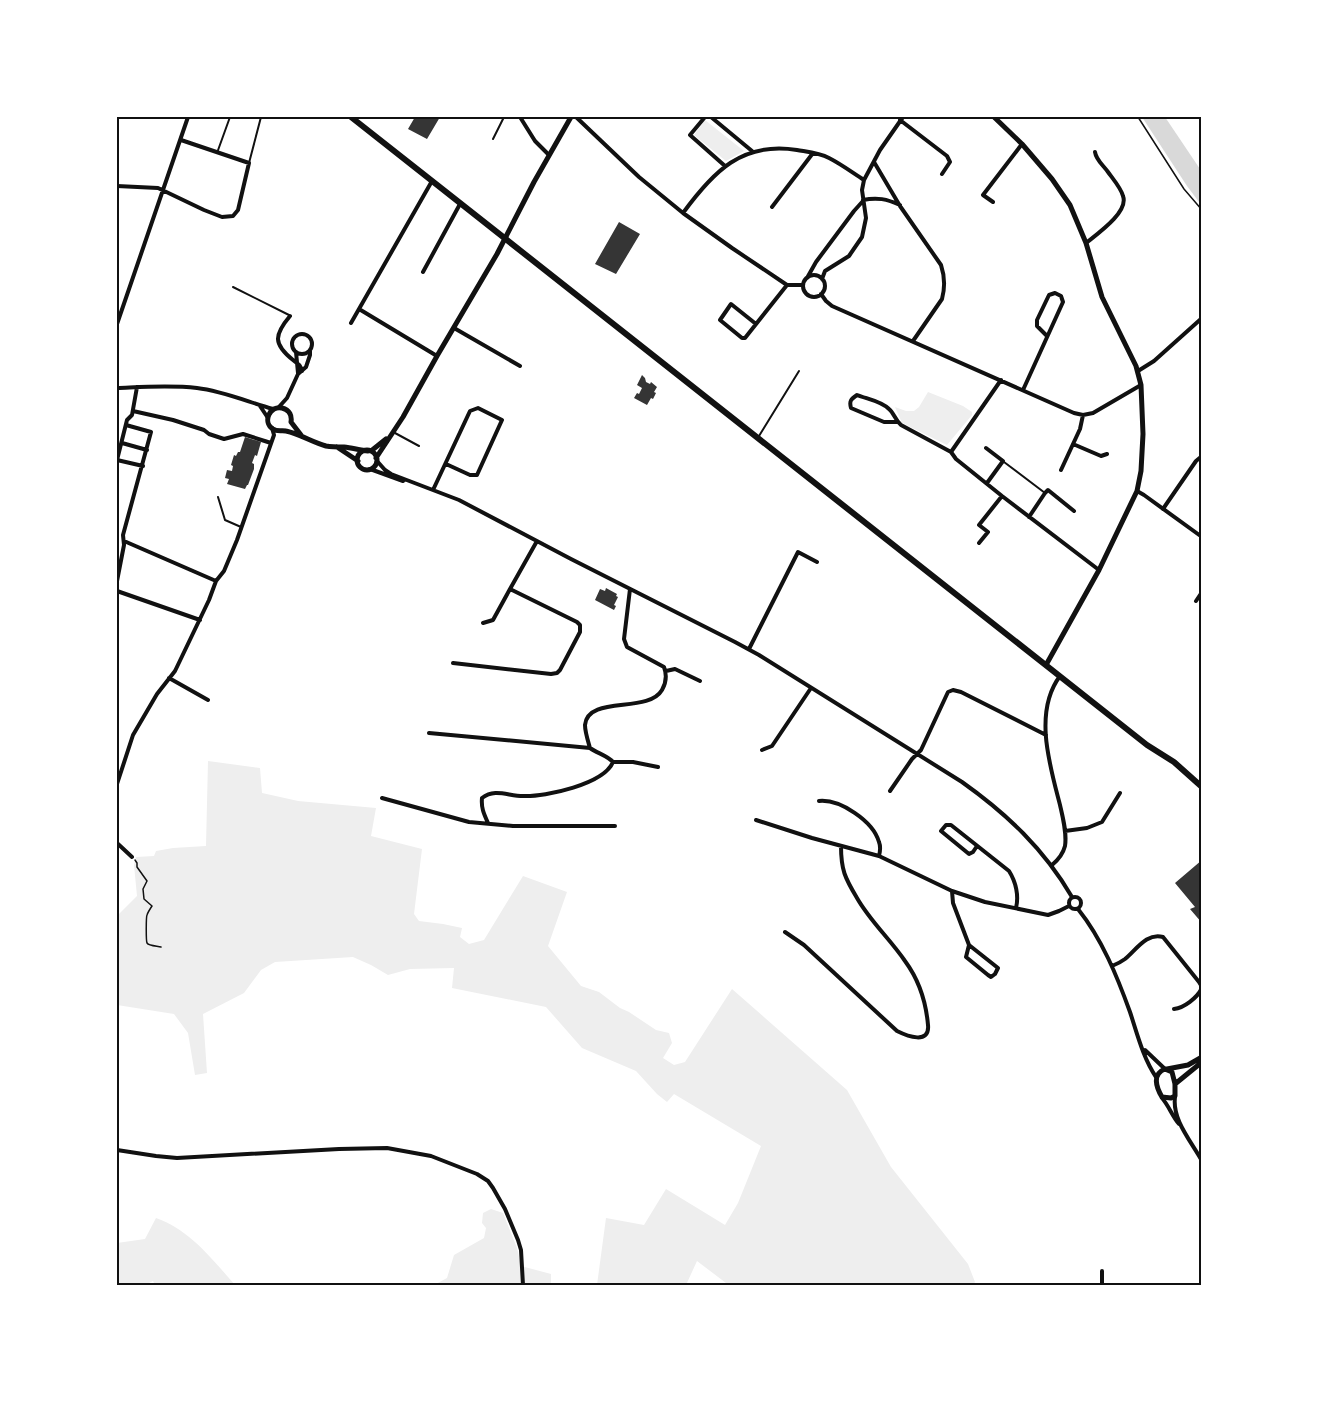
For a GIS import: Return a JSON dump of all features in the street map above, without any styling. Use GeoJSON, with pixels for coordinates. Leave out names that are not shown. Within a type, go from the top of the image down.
{"type":"FeatureCollection","features":[{"type":"Feature","properties":{"kind":"main road"},"geometry":{"type":"LineString","coordinates":[[351,117],[629,338],[1166,758],[1171,766],[1202,787]]}},
{"type":"Feature","properties":{"kind":"street"},"geometry":{"type":"LineString","coordinates":[[117,324],[118,315],[188,117]]}},
{"type":"Feature","properties":{"kind":"street"},"geometry":{"type":"LineString","coordinates":[[520,117],[535,141],[549,155]]}},
{"type":"Feature","properties":{"kind":"street"},"geometry":{"type":"LineString","coordinates":[[370,469],[375,466],[391,434],[454,328],[571,117]]}},
{"type":"Feature","properties":{"kind":"street"},"geometry":{"type":"LineString","coordinates":[[576,117],[639,177],[683,213],[787,285],[803,285]]}},
{"type":"Feature","properties":{"kind":"street"},"geometry":{"type":"LineString","coordinates":[[705,117],[690,135],[725,166]]}},
{"type":"Feature","properties":{"kind":"street"},"geometry":{"type":"LineString","coordinates":[[711,117],[752,151]]}},
{"type":"Feature","properties":{"kind":"street"},"geometry":{"type":"LineString","coordinates":[[994,117],[1022,144],[1052,179],[1070,205],[1086,243],[1102,297],[1138,371],[1141,385],[1143,434],[1141,471],[1137,491],[1098,570],[1046,665]]}},
{"type":"Feature","properties":{"kind":"street"},"geometry":{"type":"LineString","coordinates":[[900,206],[880,198],[863,201],[816,262],[803,285],[807,295],[814,297],[821,294],[824,289],[822,279],[825,271],[849,256],[862,237],[866,218],[863,201],[862,190],[864,180],[880,150],[902,119],[947,156],[950,162],[942,174]]}},
{"type":"Feature","properties":{"kind":"street"},"geometry":{"type":"LineString","coordinates":[[117,186],[151,187],[163,190],[222,217],[233,216],[238,210],[249,163],[180,140]]}},
{"type":"Feature","properties":{"kind":"street"},"geometry":{"type":"LineString","coordinates":[[993,202],[983,195],[1022,144]]}},
{"type":"Feature","properties":{"kind":"street"},"geometry":{"type":"LineString","coordinates":[[683,213],[708,181],[725,166],[752,151],[789,149],[820,154],[864,180]]}},
{"type":"Feature","properties":{"kind":"street"},"geometry":{"type":"LineString","coordinates":[[1086,243],[1102,231],[1124,204],[1123,196],[1107,170],[1095,157],[1095,152]]}},
{"type":"Feature","properties":{"kind":"street"},"geometry":{"type":"LineString","coordinates":[[772,207],[813,153]]}},
{"type":"Feature","properties":{"kind":"street"},"geometry":{"type":"LineString","coordinates":[[874,162],[900,206],[941,265],[944,292],[940,304],[913,341]]}},
{"type":"Feature","properties":{"kind":"street"},"geometry":{"type":"LineString","coordinates":[[351,323],[432,181]]}},
{"type":"Feature","properties":{"kind":"street"},"geometry":{"type":"LineString","coordinates":[[423,272],[460,204]]}},
{"type":"Feature","properties":{"kind":"street"},"geometry":{"type":"LineString","coordinates":[[807,278],[816,276],[822,279]]}},
{"type":"Feature","properties":{"kind":"street"},"geometry":{"type":"LineString","coordinates":[[756,324],[731,304],[720,320],[743,339],[746,338],[787,285]]}},
{"type":"Feature","properties":{"kind":"street"},"geometry":{"type":"LineString","coordinates":[[1023,390],[1063,302],[1061,296],[1055,293],[1049,295],[1037,320],[1037,326],[1047,336]]}},
{"type":"Feature","properties":{"kind":"street"},"geometry":{"type":"LineString","coordinates":[[821,294],[832,306],[1074,413],[1083,415],[1093,413],[1141,385]]}},
{"type":"Feature","properties":{"kind":"street"},"geometry":{"type":"LineString","coordinates":[[359,309],[437,356]]}},
{"type":"Feature","properties":{"kind":"street"},"geometry":{"type":"LineString","coordinates":[[290,316],[279,333],[278,341],[285,353],[298,363]]}},
{"type":"Feature","properties":{"kind":"street"},"geometry":{"type":"LineString","coordinates":[[1138,371],[1154,361],[1202,318]]}},
{"type":"Feature","properties":{"kind":"street"},"geometry":{"type":"LineString","coordinates":[[454,328],[520,366]]}},
{"type":"Feature","properties":{"kind":"street"},"geometry":{"type":"LineString","coordinates":[[268,418],[269,414],[287,398],[300,372],[306,367],[312,344],[306,334],[294,337],[292,346],[296,352],[300,372]]}},
{"type":"Feature","properties":{"kind":"street"},"geometry":{"type":"LineString","coordinates":[[296,352],[305,354],[310,350]]}},
{"type":"Feature","properties":{"kind":"street"},"geometry":{"type":"LineString","coordinates":[[951,452],[1001,380]]}},
{"type":"Feature","properties":{"kind":"street"},"geometry":{"type":"LineString","coordinates":[[137,387],[132,415],[127,420],[117,460],[143,466]]}},
{"type":"Feature","properties":{"kind":"street"},"geometry":{"type":"LineString","coordinates":[[117,388],[198,388],[259,405],[285,409],[289,412]]}},
{"type":"Feature","properties":{"kind":"street"},"geometry":{"type":"LineString","coordinates":[[897,422],[884,422],[851,408],[851,400],[856,395],[889,408],[897,422],[951,452],[956,459],[1002,496],[1098,570]]}},
{"type":"Feature","properties":{"kind":"street"},"geometry":{"type":"LineString","coordinates":[[287,398],[291,422],[301,435]]}},
{"type":"Feature","properties":{"kind":"street"},"geometry":{"type":"LineString","coordinates":[[259,405],[268,418],[268,423],[277,431],[301,435],[325,445],[369,451],[387,471],[459,500],[749,649],[962,782],[987,800],[1011,821],[1052,865],[1072,897]]}},
{"type":"Feature","properties":{"kind":"street"},"geometry":{"type":"LineString","coordinates":[[433,490],[470,411],[478,408],[502,420],[477,475],[470,476],[446,464]]}},
{"type":"Feature","properties":{"kind":"street"},"geometry":{"type":"LineString","coordinates":[[133,411],[204,430],[224,439],[243,434],[271,443]]}},
{"type":"Feature","properties":{"kind":"street"},"geometry":{"type":"LineString","coordinates":[[1061,470],[1080,429],[1083,415]]}},
{"type":"Feature","properties":{"kind":"street"},"geometry":{"type":"LineString","coordinates":[[274,435],[283,431],[291,422]]}},
{"type":"Feature","properties":{"kind":"street"},"geometry":{"type":"LineString","coordinates":[[117,581],[124,545],[123,535],[152,432],[126,425]]}},
{"type":"Feature","properties":{"kind":"street"},"geometry":{"type":"LineString","coordinates":[[117,784],[134,735],[157,694],[175,671],[216,581],[224,571],[274,435],[272,428]]}},
{"type":"Feature","properties":{"kind":"street"},"geometry":{"type":"LineString","coordinates":[[358,461],[360,453],[369,451],[391,434]]}},
{"type":"Feature","properties":{"kind":"street"},"geometry":{"type":"LineString","coordinates":[[122,442],[147,450]]}},
{"type":"Feature","properties":{"kind":"street"},"geometry":{"type":"LineString","coordinates":[[1073,444],[1101,456],[1107,454]]}},
{"type":"Feature","properties":{"kind":"street"},"geometry":{"type":"LineString","coordinates":[[337,447],[358,461],[361,468],[414,483]]}},
{"type":"Feature","properties":{"kind":"street"},"geometry":{"type":"LineString","coordinates":[[986,448],[1003,461],[987,483]]}},
{"type":"Feature","properties":{"kind":"street"},"geometry":{"type":"LineString","coordinates":[[1163,509],[1196,461],[1202,456]]}},
{"type":"Feature","properties":{"kind":"street"},"geometry":{"type":"LineString","coordinates":[[1137,491],[1202,537]]}},
{"type":"Feature","properties":{"kind":"street"},"geometry":{"type":"LineString","coordinates":[[1029,517],[1046,492],[1074,511]]}},
{"type":"Feature","properties":{"kind":"street"},"geometry":{"type":"LineString","coordinates":[[979,543],[988,532],[979,525],[1002,496]]}},
{"type":"Feature","properties":{"kind":"street"},"geometry":{"type":"LineString","coordinates":[[124,540],[216,581]]}},
{"type":"Feature","properties":{"kind":"street"},"geometry":{"type":"LineString","coordinates":[[483,622],[493,620],[537,541]]}},
{"type":"Feature","properties":{"kind":"street"},"geometry":{"type":"LineString","coordinates":[[749,649],[798,552],[817,562]]}},
{"type":"Feature","properties":{"kind":"street"},"geometry":{"type":"LineString","coordinates":[[590,748],[585,725],[592,712],[653,699],[664,687],[666,671],[661,665],[627,647],[625,643],[630,589]]}},
{"type":"Feature","properties":{"kind":"street"},"geometry":{"type":"LineString","coordinates":[[453,663],[551,674],[560,670],[580,632],[580,625],[510,590]]}},
{"type":"Feature","properties":{"kind":"street"},"geometry":{"type":"LineString","coordinates":[[117,591],[200,620]]}},
{"type":"Feature","properties":{"kind":"street"},"geometry":{"type":"LineString","coordinates":[[1196,601],[1202,592]]}},
{"type":"Feature","properties":{"kind":"street"},"geometry":{"type":"LineString","coordinates":[[666,671],[675,669],[700,681]]}},
{"type":"Feature","properties":{"kind":"street"},"geometry":{"type":"LineString","coordinates":[[1052,865],[1063,853],[1065,847],[1065,831],[1048,759],[1046,735],[1049,696],[1060,676]]}},
{"type":"Feature","properties":{"kind":"street"},"geometry":{"type":"LineString","coordinates":[[169,678],[208,700]]}},
{"type":"Feature","properties":{"kind":"street"},"geometry":{"type":"LineString","coordinates":[[762,750],[772,746],[811,688]]}},
{"type":"Feature","properties":{"kind":"street"},"geometry":{"type":"LineString","coordinates":[[890,790],[921,750],[948,692],[953,690],[1046,735]]}},
{"type":"Feature","properties":{"kind":"street"},"geometry":{"type":"LineString","coordinates":[[429,733],[590,748],[613,762],[633,762],[658,767]]}},
{"type":"Feature","properties":{"kind":"street"},"geometry":{"type":"LineString","coordinates":[[488,823],[481,804],[482,798],[488,794],[524,796],[547,794],[590,782],[609,770],[613,762]]}},
{"type":"Feature","properties":{"kind":"street"},"geometry":{"type":"LineString","coordinates":[[1065,831],[1087,828],[1102,822],[1120,793]]}},
{"type":"Feature","properties":{"kind":"street"},"geometry":{"type":"LineString","coordinates":[[382,798],[469,822],[513,826],[615,826]]}},
{"type":"Feature","properties":{"kind":"street"},"geometry":{"type":"LineString","coordinates":[[819,801],[835,802],[856,813],[870,827],[879,841],[879,856]]}},
{"type":"Feature","properties":{"kind":"street"},"geometry":{"type":"LineString","coordinates":[[756,820],[879,856],[952,891],[984,902],[1048,915],[1069,906]]}},
{"type":"Feature","properties":{"kind":"street"},"geometry":{"type":"LineString","coordinates":[[977,846],[969,854],[941,831],[946,825],[951,825],[1012,874],[1018,901],[1016,908]]}},
{"type":"Feature","properties":{"kind":"street"},"geometry":{"type":"LineString","coordinates":[[117,843],[132,857]]}},
{"type":"Feature","properties":{"kind":"street"},"geometry":{"type":"LineString","coordinates":[[785,932],[804,945],[897,1031],[916,1037],[924,1037],[927,1034],[925,1002],[915,977],[906,961],[871,920],[858,900],[841,867],[841,846]]}},
{"type":"Feature","properties":{"kind":"street"},"geometry":{"type":"LineString","coordinates":[[952,891],[952,903],[969,945],[998,968],[995,974],[988,975],[966,957],[969,945]]}},
{"type":"Feature","properties":{"kind":"street"},"geometry":{"type":"LineString","coordinates":[[1069,906],[1072,897]]}},
{"type":"Feature","properties":{"kind":"street"},"geometry":{"type":"LineString","coordinates":[[1072,897],[1081,900],[1082,904],[1078,909]]}},
{"type":"Feature","properties":{"kind":"street"},"geometry":{"type":"LineString","coordinates":[[1069,906],[1072,909],[1078,909]]}},
{"type":"Feature","properties":{"kind":"street"},"geometry":{"type":"LineString","coordinates":[[1078,909],[1088,921],[1112,966],[1156,1077],[1159,1094],[1167,1103],[1202,1161]]}},
{"type":"Feature","properties":{"kind":"street"},"geometry":{"type":"LineString","coordinates":[[1112,966],[1123,961],[1147,938],[1159,935],[1163,937],[1202,988],[1181,1008],[1174,1009]]}},
{"type":"Feature","properties":{"kind":"street"},"geometry":{"type":"LineString","coordinates":[[1143,1048],[1151,1057],[1172,1072],[1175,1084],[1175,1111],[1181,1126]]}},
{"type":"Feature","properties":{"kind":"street"},"geometry":{"type":"LineString","coordinates":[[1156,1077],[1160,1071],[1188,1065],[1202,1057]]}},
{"type":"Feature","properties":{"kind":"street"},"geometry":{"type":"LineString","coordinates":[[1175,1084],[1202,1062]]}},
{"type":"Feature","properties":{"kind":"street"},"geometry":{"type":"LineString","coordinates":[[1162,1097],[1169,1099],[1175,1096]]}},
{"type":"Feature","properties":{"kind":"street"},"geometry":{"type":"LineString","coordinates":[[117,1150],[177,1158],[387,1148],[431,1156],[477,1174],[488,1181],[493,1188],[518,1240],[521,1250],[523,1285]]}},
{"type":"Feature","properties":{"kind":"street"},"geometry":{"type":"LineString","coordinates":[[1102,1271],[1102,1285]]}},
{"type":"Feature","properties":{"kind":"lane"},"geometry":{"type":"LineString","coordinates":[[217,153],[230,117]]}},
{"type":"Feature","properties":{"kind":"lane"},"geometry":{"type":"LineString","coordinates":[[249,163],[261,117]]}},
{"type":"Feature","properties":{"kind":"lane"},"geometry":{"type":"LineString","coordinates":[[492,139],[504,117]]}},
{"type":"Feature","properties":{"kind":"lane"},"geometry":{"type":"LineString","coordinates":[[233,287],[290,316]]}},
{"type":"Feature","properties":{"kind":"lane"},"geometry":{"type":"LineString","coordinates":[[758,438],[799,371]]}},
{"type":"Feature","properties":{"kind":"lane"},"geometry":{"type":"LineString","coordinates":[[391,434],[418,446]]}},
{"type":"Feature","properties":{"kind":"lane"},"geometry":{"type":"LineString","coordinates":[[1003,461],[1046,492]]}},
{"type":"Feature","properties":{"kind":"lane"},"geometry":{"type":"LineString","coordinates":[[218,497],[225,520],[242,527]]}},
{"type":"Feature","properties":{"kind":"path"},"geometry":{"type":"LineString","coordinates":[[1138,117],[1184,189],[1202,210]]}},
{"type":"Feature","properties":{"kind":"path"},"geometry":{"type":"LineString","coordinates":[[132,857],[147,881],[143,889],[144,899],[152,906],[146,917],[145,936],[150,945],[161,947]]}},
{"type":"Feature","properties":{"kind":"shaded area"},"geometry":{"type":"Polygon","coordinates":[[[1142,117],[1165,117],[1202,172],[1202,206],[1187,186],[1142,117]]]}},
{"type":"Feature","properties":{"kind":"shaded area"},"geometry":{"type":"Polygon","coordinates":[[[705,120],[744,151],[726,161],[694,135],[705,120]]]}},
{"type":"Feature","properties":{"kind":"shaded area"},"geometry":{"type":"Polygon","coordinates":[[[928,392],[972,412],[972,415],[947,445],[902,423],[895,407],[914,411],[928,392]]]}},
{"type":"Feature","properties":{"kind":"shaded area"},"geometry":{"type":"Polygon","coordinates":[[[208,761],[260,768],[262,793],[298,801],[376,808],[371,836],[422,849],[414,914],[419,921],[462,928],[460,937],[469,944],[484,940],[523,876],[567,892],[548,946],[581,986],[599,992],[656,1030],[669,1033],[672,1043],[663,1058],[674,1065],[685,1062],[732,989],[847,1090],[891,1167],[968,1264],[975,1282],[973,1285],[726,1285],[697,1261],[686,1285],[597,1285],[606,1218],[644,1225],[666,1189],[725,1225],[738,1203],[761,1146],[674,1094],[667,1102],[636,1071],[582,1048],[546,1007],[452,988],[454,968],[410,969],[388,975],[353,957],[275,962],[261,970],[244,993],[203,1014],[207,1073],[195,1075],[188,1033],[174,1014],[117,1005],[117,916],[137,896],[134,865],[136,857],[154,856],[156,851],[173,848],[206,846],[208,761]]]}},
{"type":"Feature","properties":{"kind":"shaded area"},"geometry":{"type":"Polygon","coordinates":[[[491,1209],[503,1213],[517,1248],[521,1266],[551,1274],[551,1285],[434,1285],[447,1278],[454,1255],[484,1238],[486,1228],[482,1223],[483,1213],[491,1209]]]}},
{"type":"Feature","properties":{"kind":"shaded area"},"geometry":{"type":"Polygon","coordinates":[[[156,1218],[190,1238],[235,1285],[155,1285],[153,1281],[145,1285],[117,1285],[117,1243],[145,1239],[156,1218]]]}},
{"type":"Feature","properties":{"kind":"building"},"geometry":{"type":"Polygon","coordinates":[[[415,117],[440,117],[427,139],[408,129],[415,117]]]}},
{"type":"Feature","properties":{"kind":"building"},"geometry":{"type":"Polygon","coordinates":[[[619,222],[640,234],[616,274],[595,264],[619,222]]]}},
{"type":"Feature","properties":{"kind":"building"},"geometry":{"type":"Polygon","coordinates":[[[642,375],[646,382],[650,384],[651,382],[657,387],[653,399],[651,398],[647,405],[634,398],[642,388],[637,385],[642,375]]]}},
{"type":"Feature","properties":{"kind":"building"},"geometry":{"type":"Polygon","coordinates":[[[245,437],[261,442],[257,456],[255,455],[252,463],[254,469],[245,489],[227,484],[229,479],[225,478],[227,470],[232,471],[234,455],[240,452],[245,437]]]}},
{"type":"Feature","properties":{"kind":"building"},"geometry":{"type":"Polygon","coordinates":[[[606,588],[617,594],[614,610],[595,600],[600,589],[605,591],[606,588]]]}},
{"type":"Feature","properties":{"kind":"building"},"geometry":{"type":"Polygon","coordinates":[[[1202,860],[1202,923],[1190,909],[1195,907],[1175,883],[1202,860]]]}}]}
